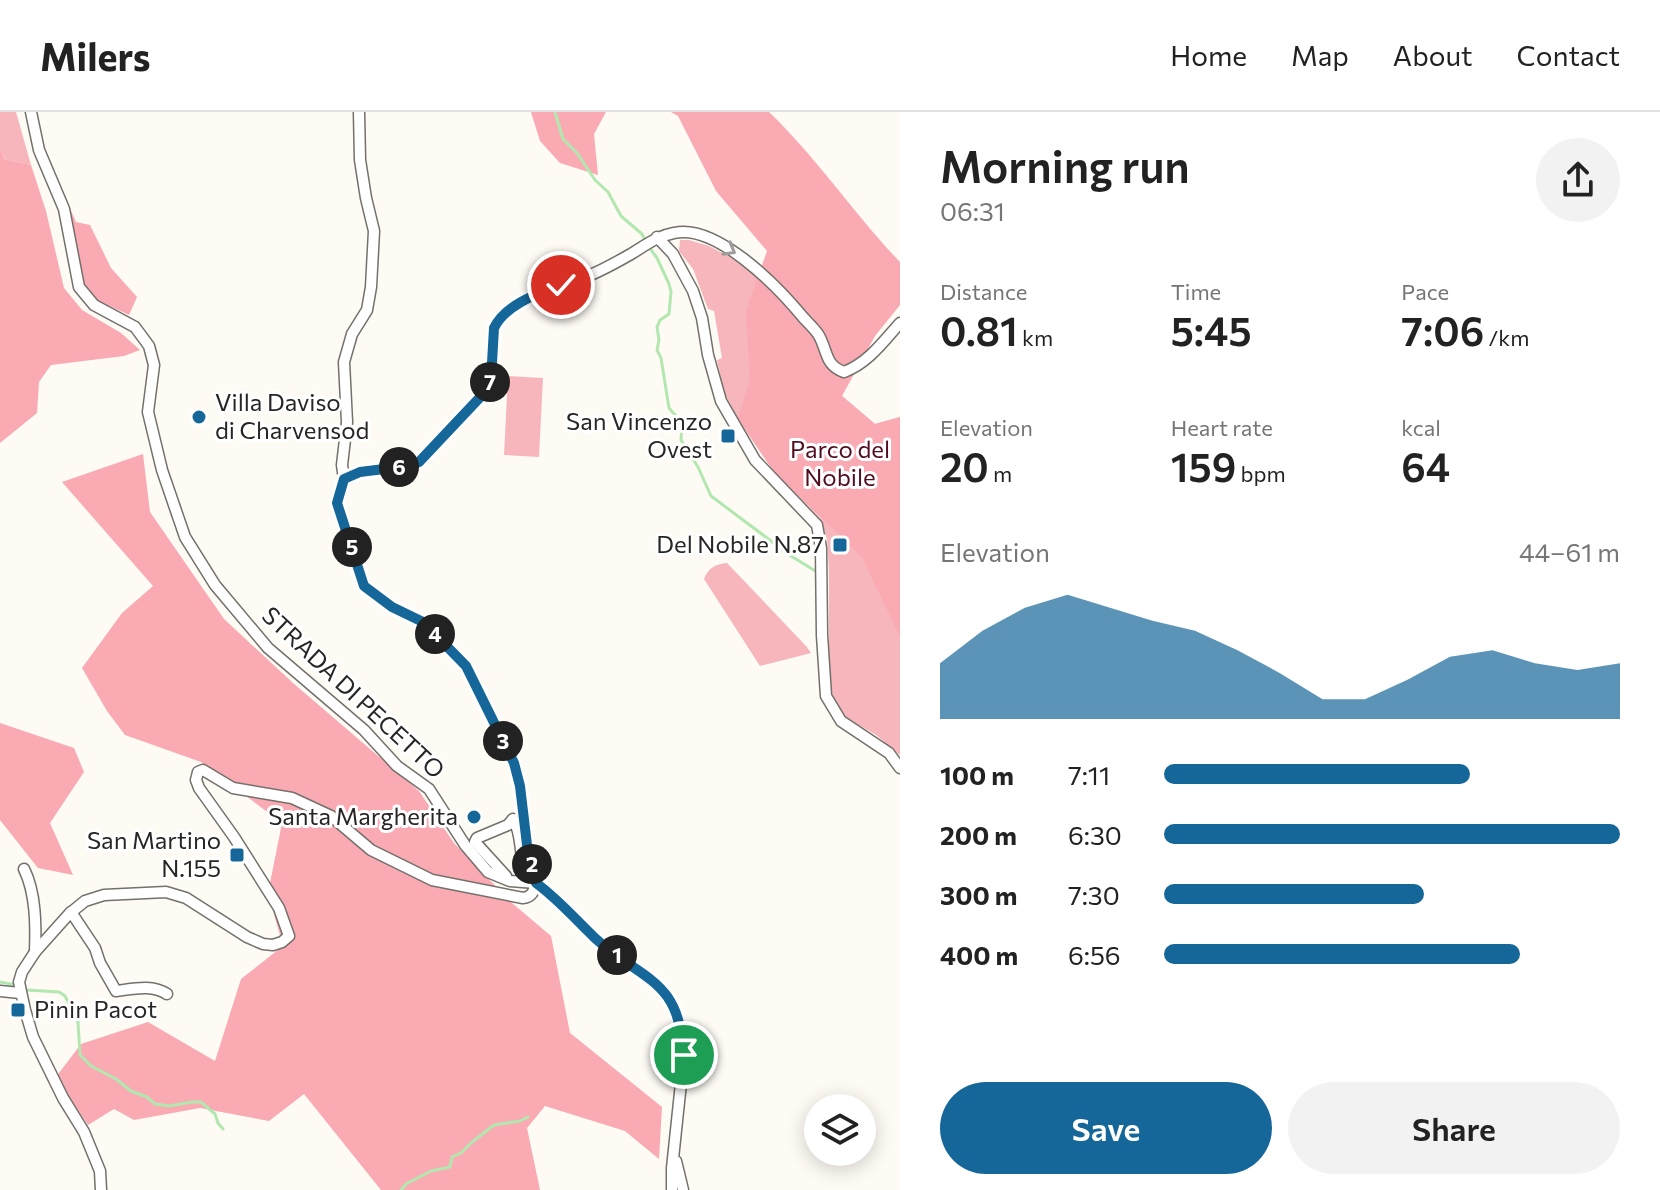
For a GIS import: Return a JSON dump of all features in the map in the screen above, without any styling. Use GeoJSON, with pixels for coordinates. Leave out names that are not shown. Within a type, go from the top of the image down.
{"type":"FeatureCollection","features":[{"type":"Feature","properties":{"kind":"street","name":"STRADA DI PECETTO"},"geometry":{"type":"LineString","coordinates":[[31,112],[39,150],[64,209],[79,287],[94,305],[135,327],[149,346],[154,365],[148,412],[162,470],[185,537],[215,585],[268,648],[364,730],[397,766],[429,789],[465,845],[488,872],[510,881],[536,883]]}},
{"type":"Feature","properties":{"kind":"street"},"geometry":{"type":"LineString","coordinates":[[101,1190],[100,1171],[84,1132],[63,1098],[33,1037],[20,987],[22,972],[35,952],[71,912],[85,901],[104,895],[166,892],[186,898],[263,944],[273,945],[289,936],[279,908],[199,788],[196,780],[198,772],[203,770],[233,788],[292,798],[331,816],[371,850],[432,880],[523,898],[533,893],[536,883],[514,763],[466,666],[423,622],[392,607],[364,586],[337,503],[344,479],[342,465],[347,422],[344,362],[352,334],[367,310],[371,287],[374,231],[360,160],[359,112]]}},
{"type":"Feature","properties":{"kind":"street"},"geometry":{"type":"LineString","coordinates":[[344,479],[360,472],[419,462],[486,391],[491,380],[494,328],[506,312],[534,295],[615,263],[650,241],[683,231],[703,235],[751,263],[815,331],[830,365],[835,369],[844,372],[853,369],[871,355],[900,323]]}},
{"type":"Feature","properties":{"kind":"street"},"geometry":{"type":"LineString","coordinates":[[650,241],[673,254],[693,291],[721,401],[755,460],[817,525],[821,548],[826,696],[841,721],[889,753],[900,768]]}},
{"type":"Feature","properties":{"kind":"street"},"geometry":{"type":"LineString","coordinates":[[510,881],[475,842],[477,838],[508,825],[513,819],[518,826],[527,873],[597,939],[659,986],[677,1012],[684,1055],[672,1190]]}},
{"type":"Feature","properties":{"kind":"street"},"geometry":{"type":"LineString","coordinates":[[24,869],[32,898],[35,952]]}},
{"type":"Feature","properties":{"kind":"street"},"geometry":{"type":"LineString","coordinates":[[71,912],[95,948],[116,991],[150,988],[167,994]]}},
{"type":"Feature","properties":{"kind":"street"},"geometry":{"type":"LineString","coordinates":[[0,991],[20,987]]}},
{"type":"Feature","properties":{"kind":"street"},"geometry":{"type":"LineString","coordinates":[[674,1152],[683,1190]]}},
{"type":"Feature","properties":{"kind":"green space"},"geometry":{"type":"Polygon","coordinates":[[[0,112],[16,112],[31,165],[4,159],[0,147],[0,112]]]}},
{"type":"Feature","properties":{"kind":"green space"},"geometry":{"type":"Polygon","coordinates":[[[531,112],[606,112],[594,134],[598,175],[560,163],[540,141],[531,112]]]}},
{"type":"Feature","properties":{"kind":"green space"},"geometry":{"type":"Polygon","coordinates":[[[671,112],[769,112],[900,262],[900,305],[875,336],[842,396],[875,424],[900,417],[900,637],[862,557],[774,472],[738,419],[750,380],[746,311],[767,251],[716,191],[678,116],[671,112]]]}},
{"type":"Feature","properties":{"kind":"green space"},"geometry":{"type":"Polygon","coordinates":[[[0,147],[4,159],[31,165],[46,211],[64,288],[82,310],[121,333],[140,350],[124,356],[51,365],[39,382],[37,413],[0,443],[0,147]]]}},
{"type":"Feature","properties":{"kind":"green space"},"geometry":{"type":"Polygon","coordinates":[[[44,150],[76,222],[90,225],[111,268],[137,297],[129,315],[97,300],[84,285],[44,150]]]}},
{"type":"Feature","properties":{"kind":"green space","name":"Parco del Nobile"},"geometry":{"type":"Polygon","coordinates":[[[680,240],[709,246],[753,269],[842,396],[875,424],[900,417],[900,755],[876,735],[843,716],[835,703],[829,683],[827,539],[820,518],[774,472],[738,419],[724,392],[717,360],[722,358],[714,311],[708,309],[693,269],[679,251],[680,240]]]}},
{"type":"Feature","properties":{"kind":"green space"},"geometry":{"type":"Polygon","coordinates":[[[508,376],[543,378],[539,457],[504,455],[508,376]]]}},
{"type":"Feature","properties":{"kind":"green space"},"geometry":{"type":"Polygon","coordinates":[[[143,454],[150,512],[224,619],[419,791],[454,843],[512,903],[551,936],[570,1033],[662,1107],[659,1159],[625,1131],[545,1106],[527,1128],[540,1190],[381,1190],[304,1094],[269,1121],[200,1108],[134,1120],[114,1109],[88,1125],[56,1077],[81,1044],[148,1022],[215,1061],[241,979],[283,946],[268,893],[282,823],[201,762],[125,735],[82,668],[122,613],[153,586],[62,482],[143,454]]]}},
{"type":"Feature","properties":{"kind":"green space"},"geometry":{"type":"Polygon","coordinates":[[[727,563],[811,653],[760,666],[704,579],[713,567],[727,563]]]}},
{"type":"Feature","properties":{"kind":"green space"},"geometry":{"type":"Polygon","coordinates":[[[0,723],[74,748],[84,772],[50,823],[73,875],[38,868],[0,820],[0,723]]]}},
{"type":"Feature","properties":{"kind":"waterway"},"geometry":{"type":"LineString","coordinates":[[555,112],[563,139],[608,192],[621,216],[645,240]]}},
{"type":"Feature","properties":{"kind":"waterway"},"geometry":{"type":"LineString","coordinates":[[649,247],[671,292],[669,314],[660,320],[657,327],[657,350],[669,408],[682,423],[681,440],[711,496],[817,572]]}},
{"type":"Feature","properties":{"kind":"waterway"},"geometry":{"type":"LineString","coordinates":[[0,982],[16,985]]}},
{"type":"Feature","properties":{"kind":"waterway"},"geometry":{"type":"LineString","coordinates":[[23,988],[59,992],[65,996],[78,1022],[80,1055],[91,1066],[155,1104],[169,1106],[201,1102],[215,1114],[223,1129]]}},
{"type":"Feature","properties":{"kind":"waterway"},"geometry":{"type":"LineString","coordinates":[[401,1190],[431,1171],[450,1167],[452,1157],[494,1125],[528,1117]]}},
{"type":"Feature","properties":{"kind":"place","name":"Villa Daviso di Charvensod"},"geometry":{"type":"Point","coordinates":[199,417]}},
{"type":"Feature","properties":{"kind":"place","name":"San Vincenzo Ovest"},"geometry":{"type":"Point","coordinates":[728,436]}},
{"type":"Feature","properties":{"kind":"place","name":"Del Nobile N.87"},"geometry":{"type":"Point","coordinates":[840,545]}},
{"type":"Feature","properties":{"kind":"place","name":"Santa Margherita"},"geometry":{"type":"Point","coordinates":[474,817]}},
{"type":"Feature","properties":{"kind":"place","name":"San Martino N.155"},"geometry":{"type":"Point","coordinates":[237,855]}},
{"type":"Feature","properties":{"kind":"place","name":"Pinin Pacot"},"geometry":{"type":"Point","coordinates":[18,1010]}},
{"type":"Feature","properties":{"kind":"route"},"geometry":{"type":"LineString","coordinates":[[561,285],[534,295],[506,312],[497,322],[491,380],[486,391],[419,462],[360,472],[344,479],[337,503],[364,586],[392,607],[423,622],[466,666],[514,763],[536,883],[597,939],[659,986],[677,1012],[684,1055]]}}]}
